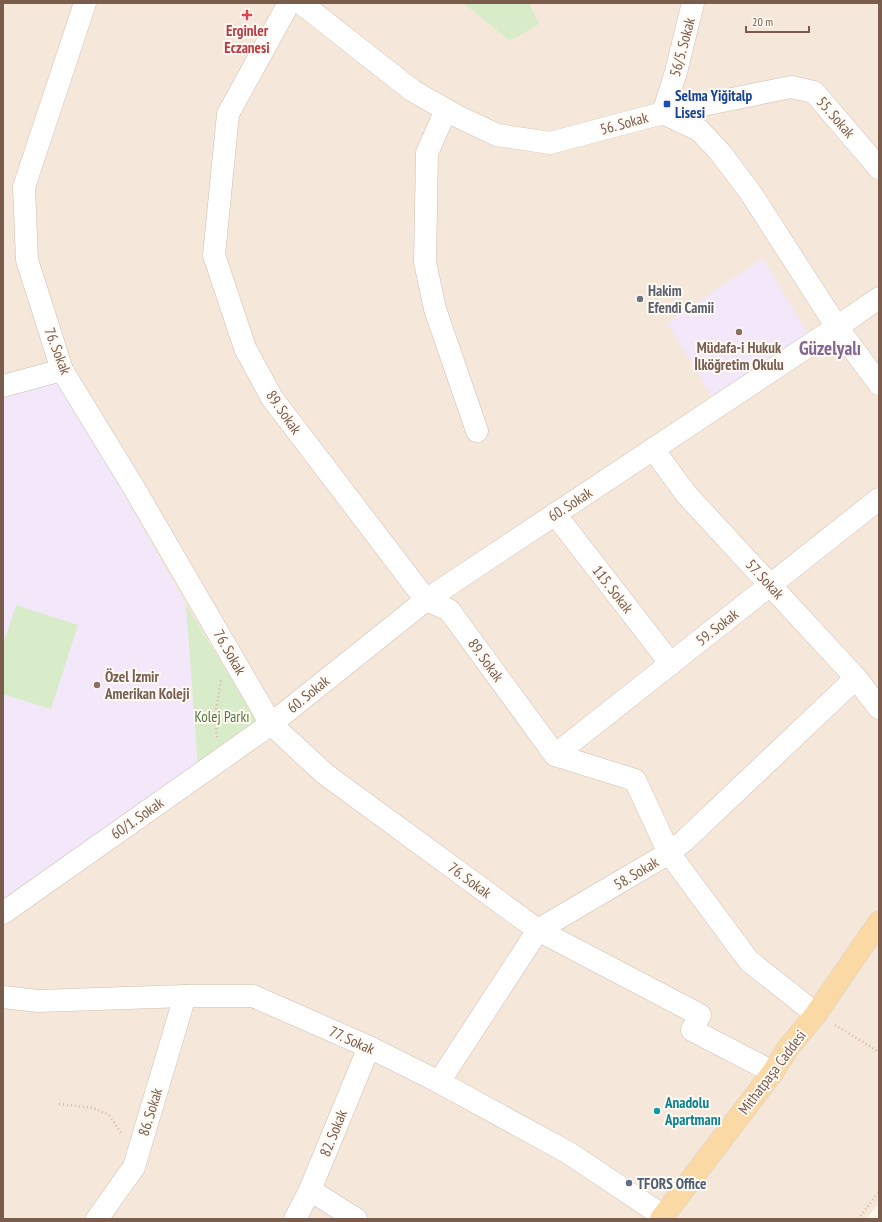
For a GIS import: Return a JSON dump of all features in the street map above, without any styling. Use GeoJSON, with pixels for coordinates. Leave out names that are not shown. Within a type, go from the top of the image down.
{"type":"FeatureCollection","features":[{"type":"Feature","properties":{"kind":"main road","name":"Mithatpaşa Caddesi"},"geometry":{"type":"LineString","coordinates":[[662,1218],[773,1072],[788,1048],[816,1014],[879,922]]}},
{"type":"Feature","properties":{"kind":"street","name":"76. Sokak"},"geometry":{"type":"LineString","coordinates":[[85,3],[24,187],[27,260],[62,370],[134,488],[271,724],[325,774],[538,930],[700,1015],[692,1030],[773,1072]]}},
{"type":"Feature","properties":{"kind":"street","name":"89. Sokak"},"geometry":{"type":"LineString","coordinates":[[289,3],[228,114],[214,255],[245,348],[272,398],[426,600],[449,610],[555,755]]}},
{"type":"Feature","properties":{"kind":"street","name":"56. Sokak"},"geometry":{"type":"LineString","coordinates":[[301,3],[414,91],[459,117],[497,135],[550,143],[663,113],[699,130],[718,151],[750,192],[837,327],[879,384]]}},
{"type":"Feature","properties":{"kind":"street","name":"56/5. Sokak"},"geometry":{"type":"LineString","coordinates":[[663,113],[676,72],[694,3]]}},
{"type":"Feature","properties":{"kind":"street","name":"55. Sokak"},"geometry":{"type":"LineString","coordinates":[[663,113],[791,87],[814,92],[879,168]]}},
{"type":"Feature","properties":{"kind":"street"},"geometry":{"type":"LineString","coordinates":[[446,110],[427,153],[425,262],[435,309],[477,431]]}},
{"type":"Feature","properties":{"kind":"street","name":"60. Sokak"},"geometry":{"type":"LineString","coordinates":[[271,724],[426,600],[879,298]]}},
{"type":"Feature","properties":{"kind":"street"},"geometry":{"type":"LineString","coordinates":[[3,386],[62,370]]}},
{"type":"Feature","properties":{"kind":"street","name":"57. Sokak"},"geometry":{"type":"LineString","coordinates":[[653,450],[686,494],[856,678],[879,708]]}},
{"type":"Feature","properties":{"kind":"street","name":"59. Sokak"},"geometry":{"type":"LineString","coordinates":[[555,755],[879,499]]}},
{"type":"Feature","properties":{"kind":"street","name":"115. Sokak"},"geometry":{"type":"LineString","coordinates":[[555,514],[671,664]]}},
{"type":"Feature","properties":{"kind":"street","name":"58. Sokak"},"geometry":{"type":"LineString","coordinates":[[439,1082],[538,930],[669,853],[684,841],[856,678]]}},
{"type":"Feature","properties":{"kind":"street","name":"60/1. Sokak"},"geometry":{"type":"LineString","coordinates":[[3,914],[271,724]]}},
{"type":"Feature","properties":{"kind":"street"},"geometry":{"type":"LineString","coordinates":[[555,755],[635,780],[669,853],[749,961],[816,1014]]}},
{"type":"Feature","properties":{"kind":"street","name":"77. Sokak"},"geometry":{"type":"LineString","coordinates":[[3,997],[38,1001],[185,996],[253,996],[369,1046],[439,1082],[569,1153],[662,1218]]}},
{"type":"Feature","properties":{"kind":"street","name":"86. Sokak"},"geometry":{"type":"LineString","coordinates":[[97,1219],[134,1167],[185,996]]}},
{"type":"Feature","properties":{"kind":"street","name":"82. Sokak"},"geometry":{"type":"LineString","coordinates":[[295,1219],[310,1190],[369,1046]]}},
{"type":"Feature","properties":{"kind":"street"},"geometry":{"type":"LineString","coordinates":[[310,1190],[356,1219]]}},
{"type":"Feature","properties":{"kind":"path"},"geometry":{"type":"LineString","coordinates":[[225,756],[217,737],[215,716],[218,690],[222,677],[234,660]]}},
{"type":"Feature","properties":{"kind":"path"},"geometry":{"type":"LineString","coordinates":[[816,1014],[879,1052]]}},
{"type":"Feature","properties":{"kind":"path"},"geometry":{"type":"LineString","coordinates":[[59,1104],[93,1108],[109,1115],[120,1131],[125,1142],[138,1153]]}},
{"type":"Feature","properties":{"kind":"path"},"geometry":{"type":"LineString","coordinates":[[858,1219],[879,1192]]}},
{"type":"Feature","properties":{"kind":"shaded area"},"geometry":{"type":"Polygon","coordinates":[[[3,3],[879,3],[879,1203],[866,1219],[3,1219],[3,3]]]}},
{"type":"Feature","properties":{"kind":"shaded area","name":"Müdafa-i Hukuk İlköğretim Okulu"},"geometry":{"type":"Polygon","coordinates":[[[763,258],[812,341],[717,404],[667,323],[763,258]]]}},
{"type":"Feature","properties":{"kind":"shaded area","name":"Özel İzmir Amerikan Koleji"},"geometry":{"type":"Polygon","coordinates":[[[61,380],[186,605],[198,765],[3,901],[3,393],[61,380]]]}},
{"type":"Feature","properties":{"kind":"green space"},"geometry":{"type":"Polygon","coordinates":[[[463,3],[529,3],[539,24],[510,41],[463,3]]]}},
{"type":"Feature","properties":{"kind":"green space"},"geometry":{"type":"Polygon","coordinates":[[[16,605],[78,625],[51,709],[3,694],[3,645],[16,605]]]}},
{"type":"Feature","properties":{"kind":"green space","name":"Kolej Parkı"},"geometry":{"type":"Polygon","coordinates":[[[186,605],[259,724],[198,765],[186,605]]]}},
{"type":"Feature","properties":{"kind":"place","name":"Erginler Eczanesi"},"geometry":{"type":"Point","coordinates":[247,15]}},
{"type":"Feature","properties":{"kind":"place","name":"Selma Yiğitalp Lisesi"},"geometry":{"type":"Point","coordinates":[667,104]}},
{"type":"Feature","properties":{"kind":"place","name":"Hakim Efendi Camii"},"geometry":{"type":"Point","coordinates":[640,299]}},
{"type":"Feature","properties":{"kind":"place","name":"Müdafa-i Hukuk İlköğretim Okulu"},"geometry":{"type":"Point","coordinates":[739,332]}},
{"type":"Feature","properties":{"kind":"place","name":"Özel İzmir Amerikan Koleji"},"geometry":{"type":"Point","coordinates":[97,685]}},
{"type":"Feature","properties":{"kind":"place","name":"Anadolu Apartmanı"},"geometry":{"type":"Point","coordinates":[657,1111]}},
{"type":"Feature","properties":{"kind":"place","name":"TFORS Office"},"geometry":{"type":"Point","coordinates":[629,1183]}},
{"type":"Feature","properties":{"kind":"district","name":"Güzelyalı"},"geometry":{"type":"Point","coordinates":[830,348]}}]}
